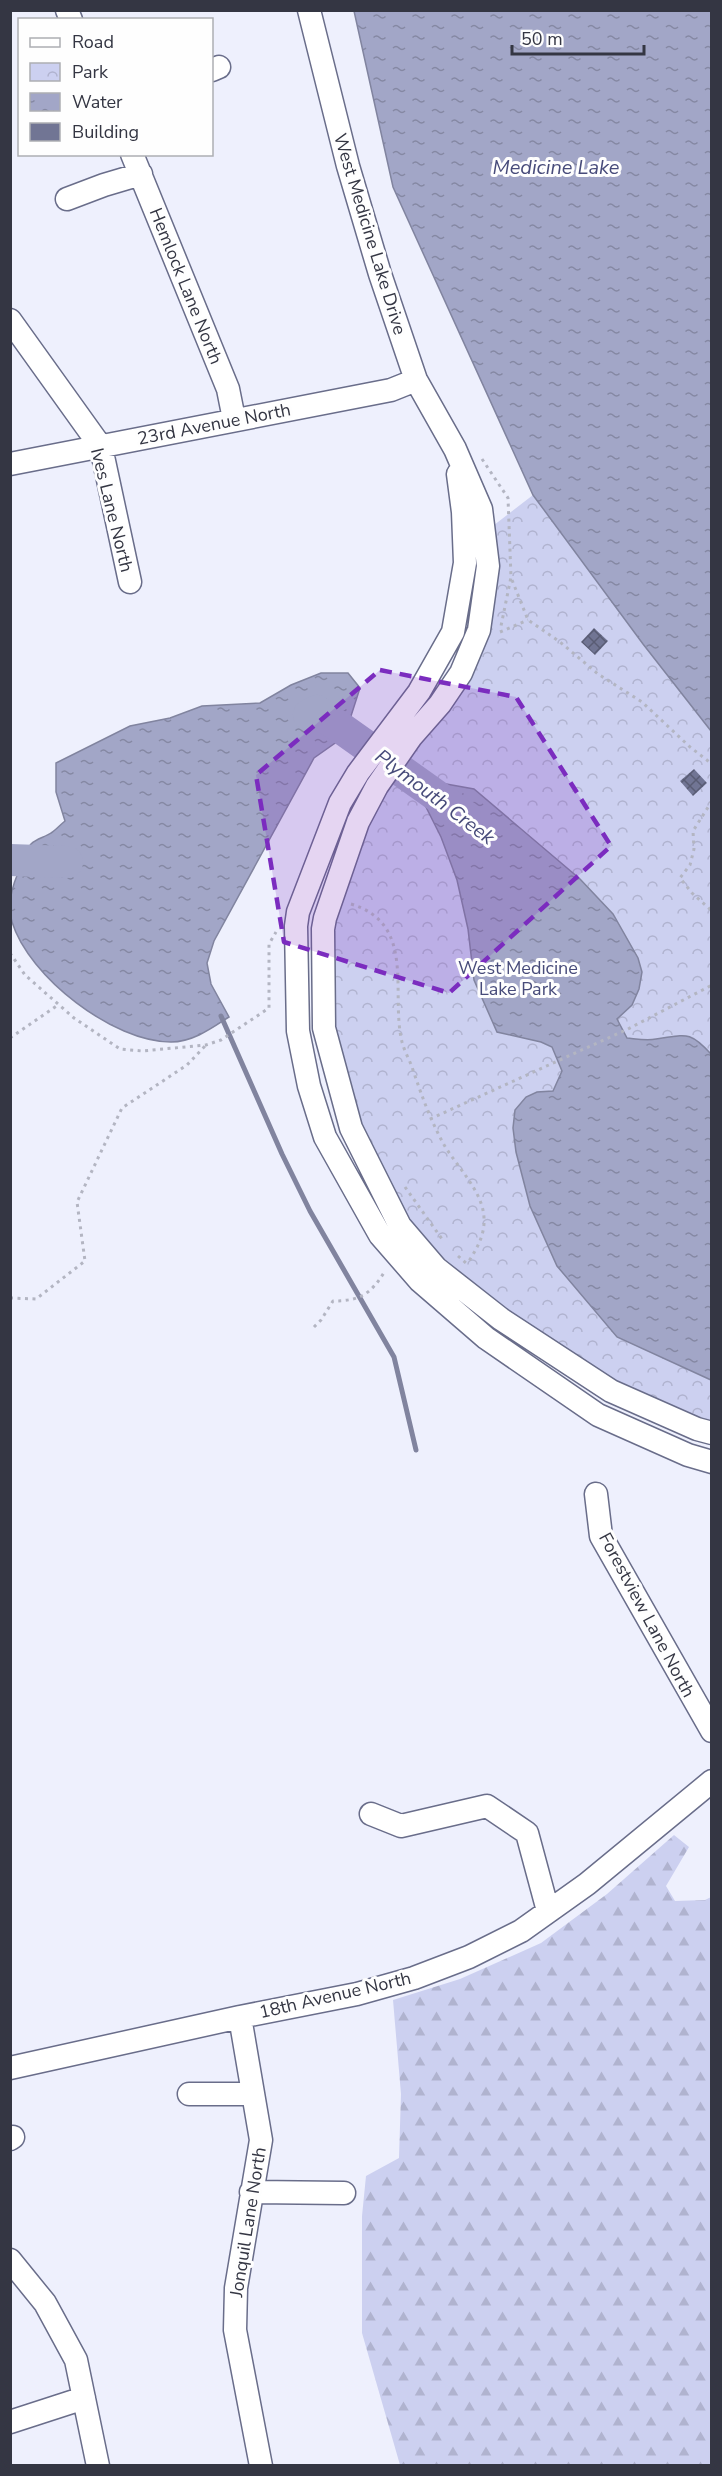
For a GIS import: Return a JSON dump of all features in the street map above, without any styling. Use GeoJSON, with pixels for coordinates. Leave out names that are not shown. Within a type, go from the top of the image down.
{"type":"FeatureCollection","features":[{"type":"Feature","properties":{"kind":"street","name":"West Medicine Lake Drive"},"geometry":{"type":"LineString","coordinates":[[309,10],[348,166],[380,274],[416,380],[455,449],[481,509],[488,566],[479,630],[461,673],[440,704],[403,731],[358,773],[340,803],[298,912],[296,926],[298,1031],[309,1086],[325,1137],[380,1235],[420,1281],[486,1338],[598,1415],[688,1455],[711,1462]]}},
{"type":"Feature","properties":{"kind":"street"},"geometry":{"type":"LineString","coordinates":[[67,199],[104,184],[136,164]]}},
{"type":"Feature","properties":{"kind":"street","name":"Hemlock Lane North"},"geometry":{"type":"LineString","coordinates":[[136,164],[228,389],[234,419]]}},
{"type":"Feature","properties":{"kind":"street","name":"Ives Lane North"},"geometry":{"type":"LineString","coordinates":[[10,320],[101,447],[130,582]]}},
{"type":"Feature","properties":{"kind":"street","name":"23rd Avenue North"},"geometry":{"type":"LineString","coordinates":[[10,464],[391,390],[416,380]]}},
{"type":"Feature","properties":{"kind":"street","name":"West Medicine Lake Drive"},"geometry":{"type":"LineString","coordinates":[[403,731],[358,822],[323,929],[324,1028],[351,1128],[400,1226],[436,1268],[501,1319],[611,1391],[711,1433]]}},
{"type":"Feature","properties":{"kind":"street","name":"Forestview Lane North"},"geometry":{"type":"LineString","coordinates":[[596,1494],[601,1536],[711,1731]]}},
{"type":"Feature","properties":{"kind":"street","name":"18th Avenue North"},"geometry":{"type":"LineString","coordinates":[[10,2068],[240,2017],[357,1994],[414,1978],[469,1957],[521,1931],[596,1877],[711,1781]]}},
{"type":"Feature","properties":{"kind":"street"},"geometry":{"type":"LineString","coordinates":[[371,1815],[400,1826],[487,1806],[527,1833],[548,1911]]}},
{"type":"Feature","properties":{"kind":"street","name":"Jonquil Lane North"},"geometry":{"type":"LineString","coordinates":[[240,2017],[261,2140],[236,2288],[235,2330],[261,2464]]}},
{"type":"Feature","properties":{"kind":"street"},"geometry":{"type":"LineString","coordinates":[[189,2094],[252,2094]]}},
{"type":"Feature","properties":{"kind":"street"},"geometry":{"type":"LineString","coordinates":[[251,2193],[344,2193]]}},
{"type":"Feature","properties":{"kind":"street"},"geometry":{"type":"LineString","coordinates":[[10,2260],[45,2303],[76,2360],[98,2466]]}},
{"type":"Feature","properties":{"kind":"street"},"geometry":{"type":"LineString","coordinates":[[10,2422],[84,2398]]}},
{"type":"Feature","properties":{"kind":"path"},"geometry":{"type":"LineString","coordinates":[[479,454],[508,498],[511,577],[498,638]]}},
{"type":"Feature","properties":{"kind":"path"},"geometry":{"type":"LineString","coordinates":[[511,577],[528,621],[560,642],[598,674],[642,702],[711,764]]}},
{"type":"Feature","properties":{"kind":"path"},"geometry":{"type":"LineString","coordinates":[[501,630],[528,621]]}},
{"type":"Feature","properties":{"kind":"path"},"geometry":{"type":"LineString","coordinates":[[711,801],[693,831],[694,849],[690,865],[680,878],[711,911]]}},
{"type":"Feature","properties":{"kind":"path"},"geometry":{"type":"LineString","coordinates":[[345,902],[363,908],[378,918],[389,933],[397,964],[402,1042],[430,1119],[455,1162],[479,1196],[484,1218],[478,1248],[467,1264],[458,1256]]}},
{"type":"Feature","properties":{"kind":"path"},"geometry":{"type":"LineString","coordinates":[[10,953],[25,975],[58,1005],[120,1048],[142,1051],[206,1045],[221,1040],[269,1008],[269,944],[275,932],[296,926]]}},
{"type":"Feature","properties":{"kind":"path"},"geometry":{"type":"LineString","coordinates":[[430,1119],[628,1029],[711,985]]}},
{"type":"Feature","properties":{"kind":"path"},"geometry":{"type":"LineString","coordinates":[[10,1038],[58,1005]]}},
{"type":"Feature","properties":{"kind":"path"},"geometry":{"type":"LineString","coordinates":[[10,1298],[36,1299],[85,1261],[77,1202],[122,1108],[187,1065],[206,1045]]}},
{"type":"Feature","properties":{"kind":"path"},"geometry":{"type":"LineString","coordinates":[[401,1182],[442,1239]]}},
{"type":"Feature","properties":{"kind":"path"},"geometry":{"type":"LineString","coordinates":[[314,1327],[333,1301],[355,1300],[374,1289],[397,1254]]}},
{"type":"Feature","properties":{"kind":"highlighted area"},"geometry":{"type":"Polygon","coordinates":[[[380,670],[516,697],[611,846],[449,993],[284,942],[256,775],[380,670]]]}},
{"type":"Feature","properties":{"kind":"green space","name":"West Medicine Lake Park"},"geometry":{"type":"Polygon","coordinates":[[[533,495],[643,644],[711,731],[711,1433],[611,1391],[400,1226],[324,1028],[323,929],[358,822],[461,673],[485,532],[533,495]]]}},
{"type":"Feature","properties":{"kind":"green space"},"geometry":{"type":"Polygon","coordinates":[[[674,1835],[689,1847],[666,1886],[675,1901],[705,1900],[711,1897],[711,2465],[400,2465],[362,2333],[362,2216],[366,2176],[399,2158],[401,2094],[393,2000],[460,1979],[541,1943],[607,1894],[674,1835]]]}},
{"type":"Feature","properties":{"kind":"water","name":"Medicine Lake"},"geometry":{"type":"Polygon","coordinates":[[[354,11],[711,11],[711,731],[643,644],[533,495],[393,187],[354,11]]]}},
{"type":"Feature","properties":{"kind":"water"},"geometry":{"type":"Polygon","coordinates":[[[321,673],[348,673],[360,688],[351,716],[338,741],[314,758],[214,941],[207,963],[211,984],[229,1017],[195,1037],[171,1042],[148,1039],[124,1031],[76,1003],[54,984],[21,943],[12,922],[10,910],[14,884],[29,847],[35,841],[53,832],[65,821],[56,792],[56,763],[130,726],[170,718],[202,706],[260,703],[291,685],[321,673]]]}},
{"type":"Feature","properties":{"kind":"water"},"geometry":{"type":"Polygon","coordinates":[[[435,782],[474,789],[580,879],[613,914],[638,958],[642,972],[639,989],[632,1005],[617,1019],[627,1038],[649,1040],[686,1036],[697,1041],[711,1054],[711,1380],[617,1337],[557,1266],[530,1206],[516,1152],[513,1128],[515,1110],[526,1097],[537,1092],[553,1091],[562,1071],[552,1047],[541,1042],[497,1032],[474,980],[468,929],[457,880],[441,837],[423,801],[435,782]]]}},
{"type":"Feature","properties":{"kind":"building"},"geometry":{"type":"Polygon","coordinates":[[[594,628],[608,641],[595,655],[581,642],[594,628]]]}},
{"type":"Feature","properties":{"kind":"building"},"geometry":{"type":"Polygon","coordinates":[[[694,769],[707,783],[693,796],[680,781],[694,769]]]}},
{"type":"Feature","properties":{"kind":"waterway","name":"Plymouth Creek"},"geometry":{"type":"LineString","coordinates":[[309,715],[317,711],[465,816]]}},
{"type":"Feature","properties":{"kind":"waterway","name":"Plymouth Creek"},"geometry":{"type":"LineString","coordinates":[[10,860],[67,862]]}},
{"type":"Feature","properties":{"kind":"waterway"},"geometry":{"type":"LineString","coordinates":[[221,1016],[282,1154],[310,1211],[394,1357],[416,1450]]}}]}
